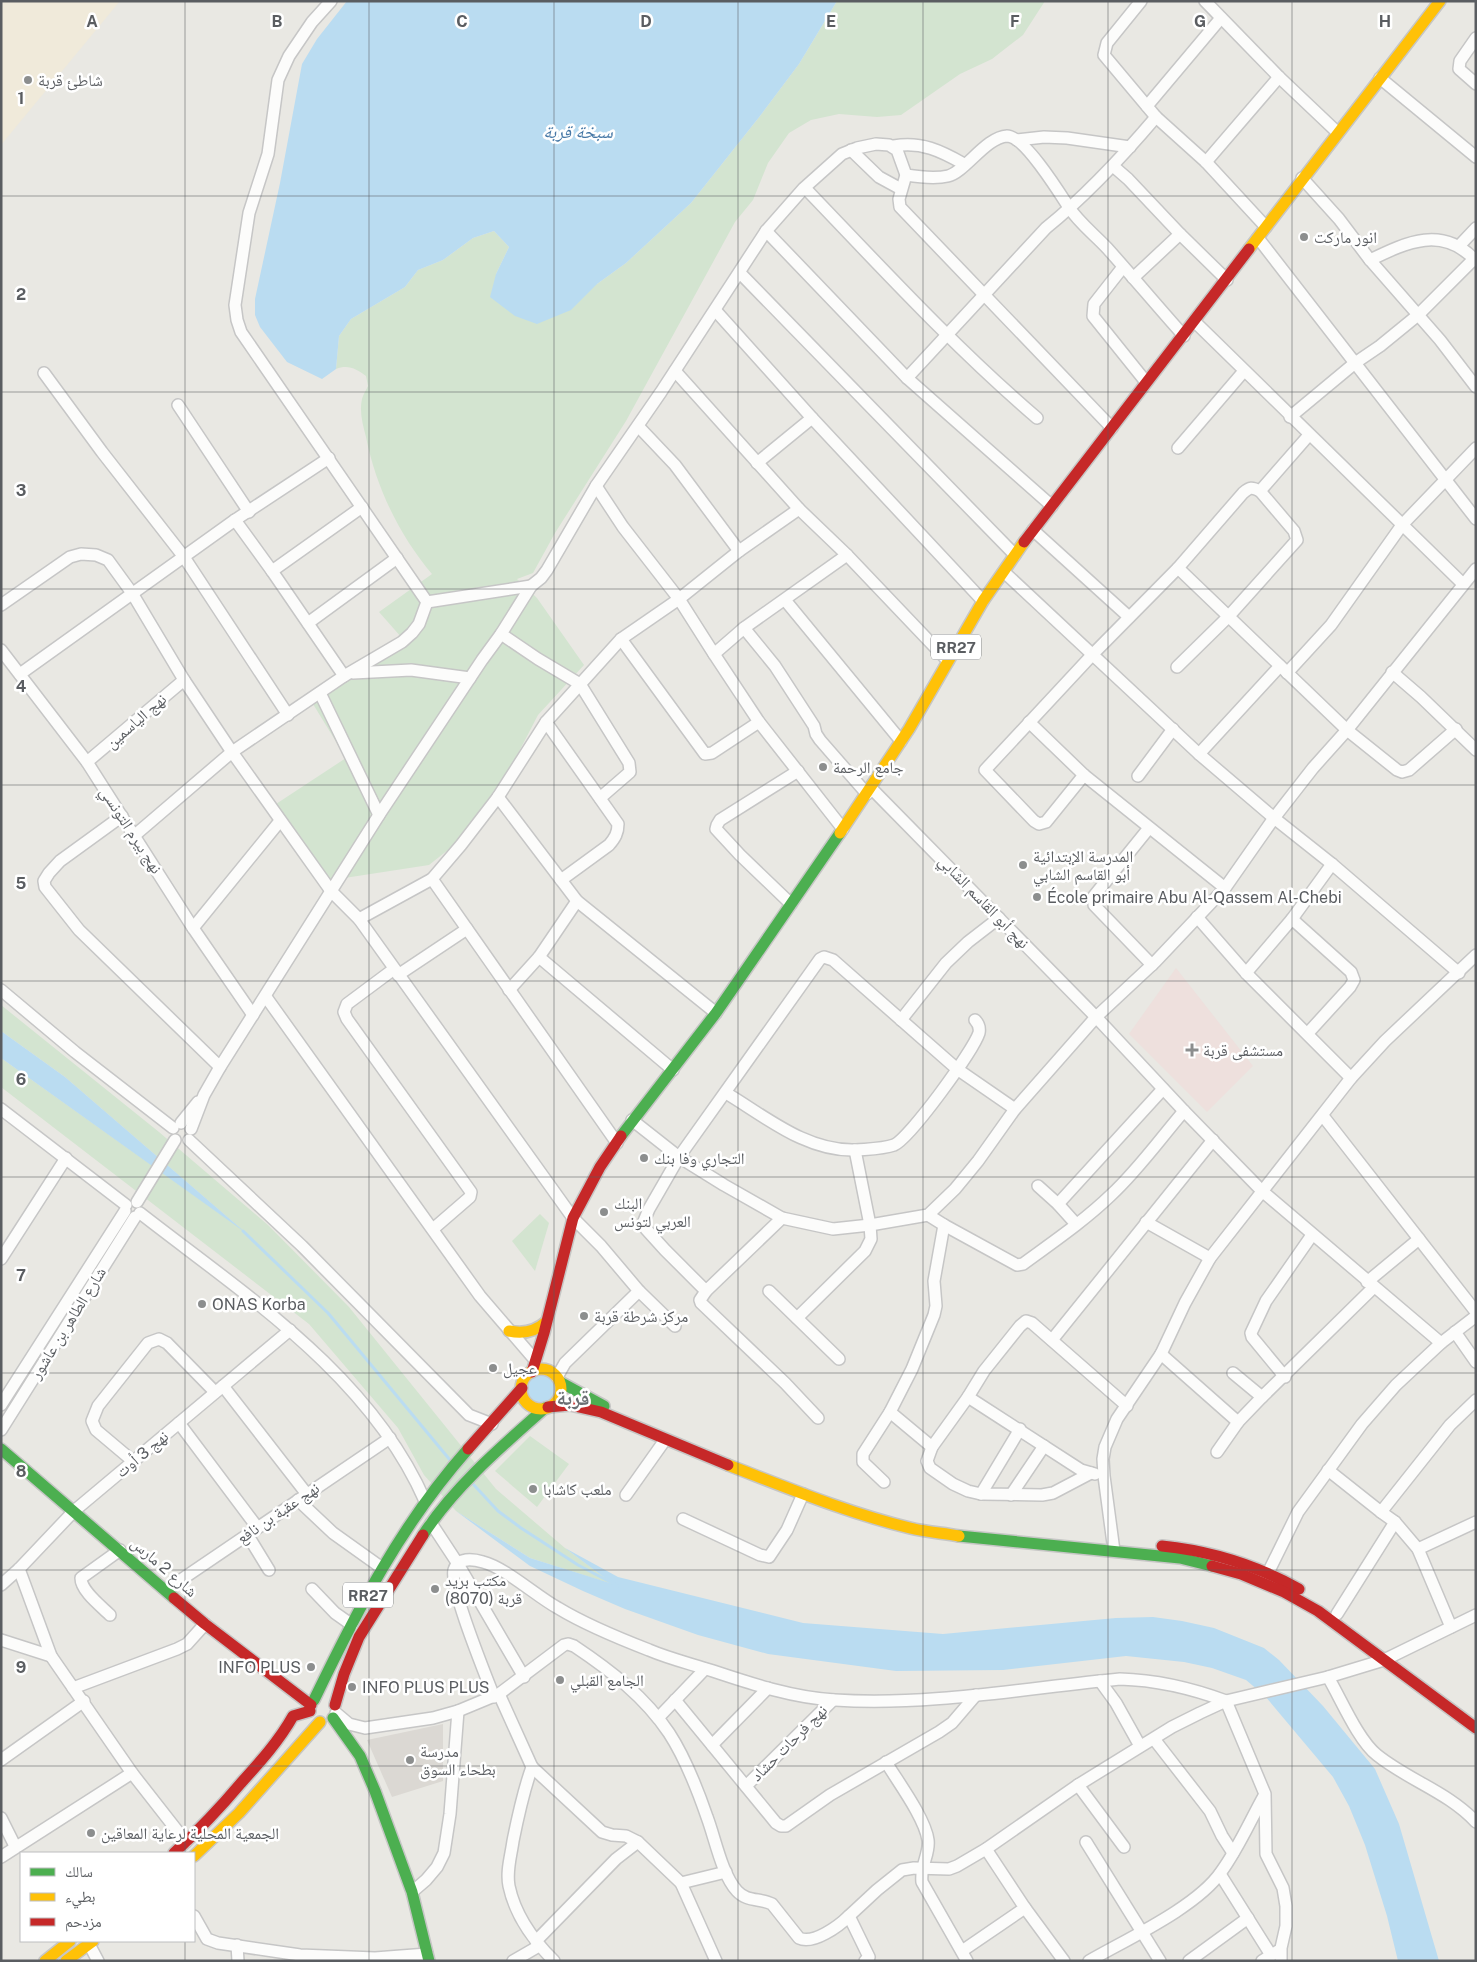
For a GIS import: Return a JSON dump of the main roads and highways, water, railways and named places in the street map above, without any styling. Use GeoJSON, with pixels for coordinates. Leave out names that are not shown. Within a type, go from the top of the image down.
{"type":"FeatureCollection","features":[{"type":"Feature","properties":{"kind":"main road","name":"RR27"},"geometry":{"type":"LineString","coordinates":[[311,1705],[382,1568],[428,1498],[522,1388],[524,1380],[533,1366],[545,1327],[573,1218],[600,1167],[632,1120],[716,1013],[844,829],[901,741],[983,602],[1033,530],[1146,382],[1195,322],[1337,132],[1440,1]]}},
{"type":"Feature","properties":{"kind":"main road"},"geometry":{"type":"LineString","coordinates":[[509,1331],[519,1333],[545,1327],[557,1378]]}},
{"type":"Feature","properties":{"kind":"main road"},"geometry":{"type":"LineString","coordinates":[[533,1366],[543,1369],[596,1403],[791,1482],[884,1515],[915,1523],[1114,1546],[1187,1559],[1288,1583],[1337,1614],[1388,1658],[1476,1728]]}},
{"type":"Feature","properties":{"kind":"main road","name":"RR27"},"geometry":{"type":"LineString","coordinates":[[195,1855],[239,1813],[330,1716],[359,1636],[431,1523],[486,1460],[554,1403],[559,1397],[561,1389],[557,1378]]}},
{"type":"Feature","properties":{"kind":"main road"},"geometry":{"type":"LineString","coordinates":[[522,1388],[523,1396],[527,1402],[537,1408],[570,1406],[602,1412],[665,1440],[802,1494],[912,1529],[967,1537],[1114,1546]]}},
{"type":"Feature","properties":{"kind":"main road","name":"شارع 2 مارس"},"geometry":{"type":"LineString","coordinates":[[1,1449],[205,1624],[311,1705]]}},
{"type":"Feature","properties":{"kind":"main road"},"geometry":{"type":"LineString","coordinates":[[1265,1578],[1284,1592],[1318,1611],[1476,1718]]}},
{"type":"Feature","properties":{"kind":"main road"},"geometry":{"type":"LineString","coordinates":[[175,1852],[224,1803],[270,1751],[293,1716],[322,1696],[327,1697],[330,1716],[354,1746],[364,1764],[412,1892],[428,1957]]}},
{"type":"Feature","properties":{"kind":"main road"},"geometry":{"type":"LineString","coordinates":[[311,1705],[313,1718],[330,1716]]}},
{"type":"Feature","properties":{"kind":"main road"},"geometry":{"type":"LineString","coordinates":[[45,1961],[66,1942]]}},
{"type":"Feature","properties":{"kind":"main road"},"geometry":{"type":"LineString","coordinates":[[66,1961],[91,1942]]}},
{"type":"Feature","properties":{"kind":"water","name":"سبخة قربة"},"geometry":{"type":"Polygon","coordinates":[[[347,1],[837,1],[799,64],[691,203],[626,263],[597,284],[571,310],[537,324],[515,316],[490,297],[496,274],[509,247],[494,231],[473,238],[443,260],[418,270],[405,287],[351,319],[339,336],[336,369],[322,379],[287,362],[260,327],[255,315],[255,299],[280,183],[302,64],[317,39],[347,1]]]}},
{"type":"Feature","properties":{"kind":"water"},"geometry":{"type":"Polygon","coordinates":[[[1,1031],[65,1077],[246,1233],[1,1058],[1,1031]]]}},
{"type":"Feature","properties":{"kind":"water"},"geometry":{"type":"Polygon","coordinates":[[[541,1375],[547,1376],[555,1384],[555,1396],[547,1404],[541,1405],[535,1404],[527,1396],[526,1390],[527,1384],[535,1376],[541,1375]]]}},
{"type":"Feature","properties":{"kind":"water"},"geometry":{"type":"Polygon","coordinates":[[[456,1511],[530,1558],[613,1584],[565,1548],[618,1577],[803,1623],[943,1634],[1116,1618],[1153,1617],[1214,1628],[1264,1648],[1279,1660],[1323,1706],[1375,1769],[1399,1824],[1439,1961],[1398,1961],[1387,1916],[1365,1845],[1349,1806],[1333,1777],[1265,1696],[1246,1680],[1212,1668],[1184,1662],[1126,1656],[1003,1670],[896,1671],[768,1654],[698,1635],[625,1609],[583,1591],[530,1566],[456,1511]]]}},
{"type":"Feature","properties":{"kind":"waterway"},"geometry":{"type":"LineString","coordinates":[[243,1231],[328,1313],[450,1460]]}},
{"type":"Feature","properties":{"kind":"waterway"},"geometry":{"type":"LineString","coordinates":[[473,1484],[498,1511],[521,1528],[578,1565],[618,1586]]}},
{"type":"Feature","properties":{"kind":"place","name":"شاطئ قربة"},"geometry":{"type":"Point","coordinates":[28,80]}},
{"type":"Feature","properties":{"kind":"place","name":"انور ماركت"},"geometry":{"type":"Point","coordinates":[1304,237]}},
{"type":"Feature","properties":{"kind":"place","name":"جامع الرحمة"},"geometry":{"type":"Point","coordinates":[823,767]}},
{"type":"Feature","properties":{"kind":"place","name":"المدرسة الإبتدائية أبو القاسم الشابي"},"geometry":{"type":"Point","coordinates":[1023,865]}},
{"type":"Feature","properties":{"kind":"place","name":"École primaire Abu Al-Qassem Al-Chebi"},"geometry":{"type":"Point","coordinates":[1037,897]}},
{"type":"Feature","properties":{"kind":"place","name":"مستشفى قربة"},"geometry":{"type":"Point","coordinates":[1192,1050]}},
{"type":"Feature","properties":{"kind":"place","name":"التجاري وفا بنك"},"geometry":{"type":"Point","coordinates":[644,1158]}},
{"type":"Feature","properties":{"kind":"place","name":"البنك العربي لتونس"},"geometry":{"type":"Point","coordinates":[604,1212]}},
{"type":"Feature","properties":{"kind":"place","name":"ONAS Korba"},"geometry":{"type":"Point","coordinates":[202,1304]}},
{"type":"Feature","properties":{"kind":"place","name":"مركز شرطة قربة"},"geometry":{"type":"Point","coordinates":[584,1316]}},
{"type":"Feature","properties":{"kind":"place","name":"عجيل"},"geometry":{"type":"Point","coordinates":[493,1368]}},
{"type":"Feature","properties":{"kind":"place","name":"ملعب كاشابا"},"geometry":{"type":"Point","coordinates":[533,1489]}},
{"type":"Feature","properties":{"kind":"place","name":"مكتب بريد قربة (8070)"},"geometry":{"type":"Point","coordinates":[435,1589]}},
{"type":"Feature","properties":{"kind":"place","name":"INFO PLUS"},"geometry":{"type":"Point","coordinates":[311,1667]}},
{"type":"Feature","properties":{"kind":"place","name":"الجامع القبلي"},"geometry":{"type":"Point","coordinates":[560,1680]}},
{"type":"Feature","properties":{"kind":"place","name":"INFO PLUS PLUS"},"geometry":{"type":"Point","coordinates":[352,1687]}},
{"type":"Feature","properties":{"kind":"place","name":"مدرسة بطحاء السوق"},"geometry":{"type":"Point","coordinates":[410,1760]}},
{"type":"Feature","properties":{"kind":"place","name":"الجمعية المحلية لرعاية المعاقين"},"geometry":{"type":"Point","coordinates":[91,1833]}},
{"type":"Feature","properties":{"kind":"district","name":"قربة"},"geometry":{"type":"Point","coordinates":[573,1397]}}]}
